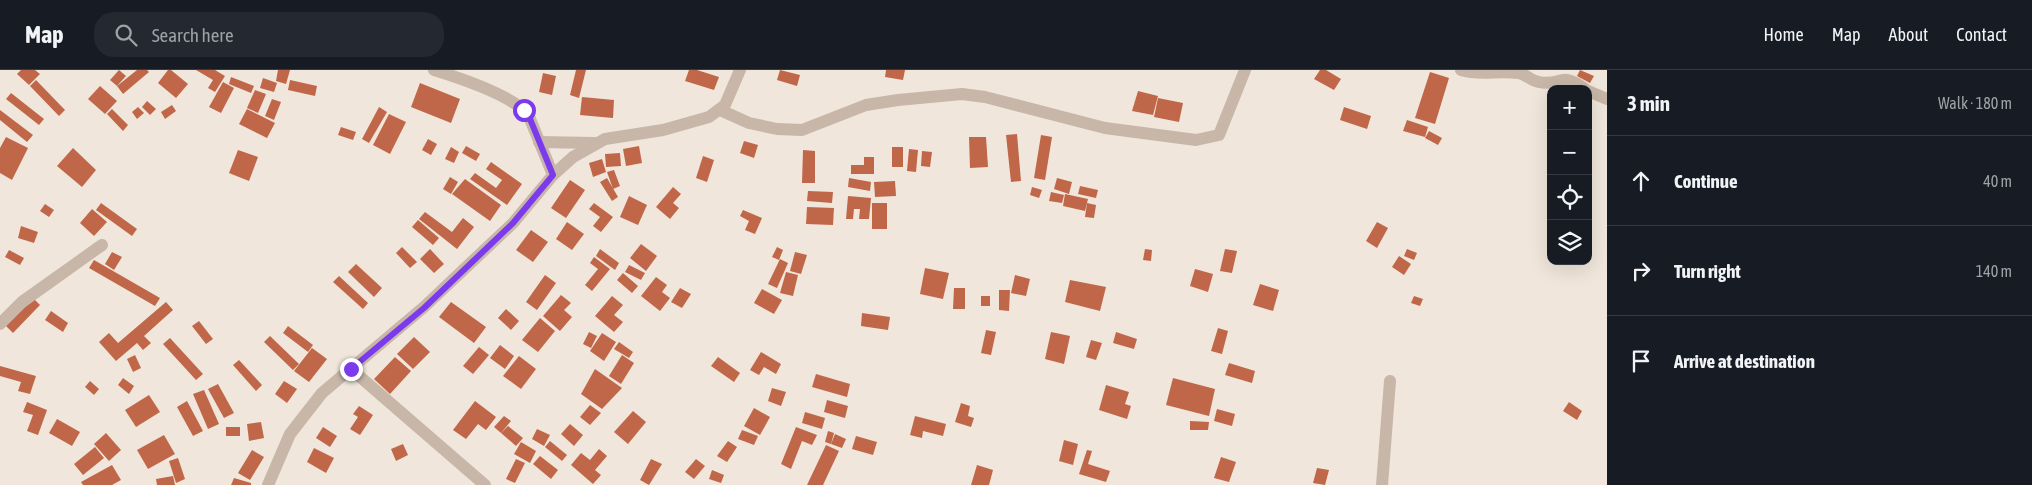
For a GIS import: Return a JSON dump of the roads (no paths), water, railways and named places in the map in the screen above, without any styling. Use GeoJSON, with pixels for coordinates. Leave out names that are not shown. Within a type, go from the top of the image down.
{"type":"FeatureCollection","features":[{"type":"Feature","properties":{"kind":"street"},"geometry":{"type":"LineString","coordinates":[[434,70],[517,104],[528,114],[553,175]]}},
{"type":"Feature","properties":{"kind":"street"},"geometry":{"type":"LineString","coordinates":[[268,485],[290,434],[322,394],[424,308],[513,223],[553,175],[573,157],[605,139],[686,126],[720,110],[740,70]]}},
{"type":"Feature","properties":{"kind":"street"},"geometry":{"type":"LineString","coordinates":[[720,110],[749,123],[777,129],[802,130],[866,105],[962,94],[985,97],[1105,128],[1158,136],[1205,139],[1219,134],[1244,70]]}},
{"type":"Feature","properties":{"kind":"street"},"geometry":{"type":"LineString","coordinates":[[1461,70],[1476,73],[1520,73],[1540,83],[1566,78],[1572,79],[1580,85]]}},
{"type":"Feature","properties":{"kind":"street"},"geometry":{"type":"LineString","coordinates":[[1592,92],[1607,99]]}},
{"type":"Feature","properties":{"kind":"street"},"geometry":{"type":"LineString","coordinates":[[539,142],[595,144]]}},
{"type":"Feature","properties":{"kind":"street"},"geometry":{"type":"LineString","coordinates":[[0,324],[22,302],[102,245]]}},
{"type":"Feature","properties":{"kind":"street"},"geometry":{"type":"LineString","coordinates":[[351,369],[486,485]]}},
{"type":"Feature","properties":{"kind":"street"},"geometry":{"type":"LineString","coordinates":[[1382,485],[1390,381]]}}]}
